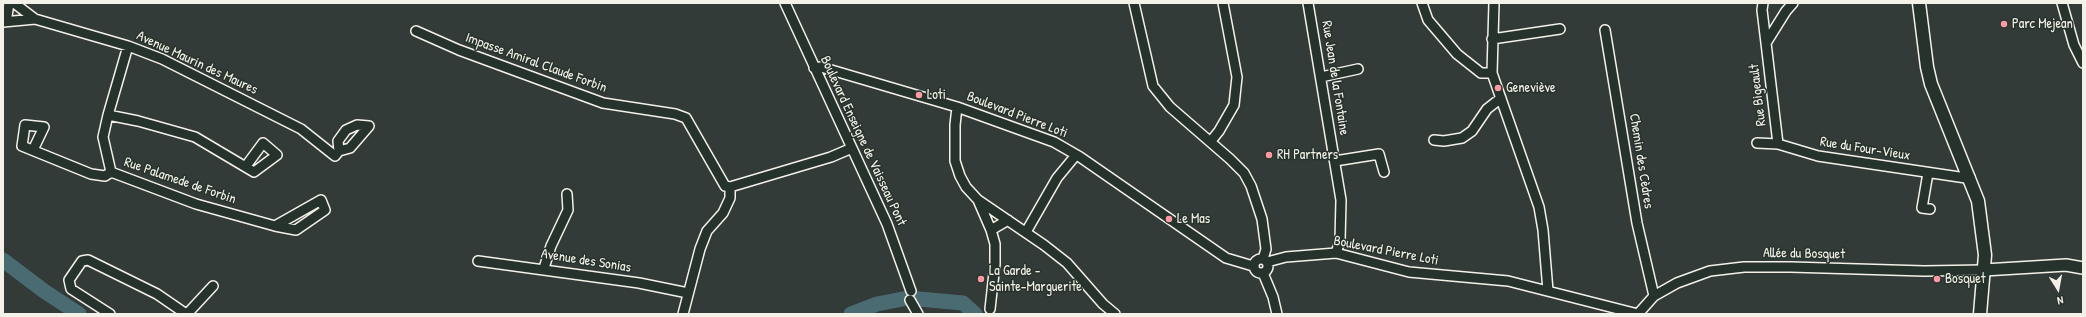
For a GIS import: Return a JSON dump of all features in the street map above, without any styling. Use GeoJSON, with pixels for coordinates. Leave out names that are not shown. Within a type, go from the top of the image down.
{"type":"FeatureCollection","features":[{"type":"Feature","properties":{"kind":"main road"},"geometry":{"type":"LineString","coordinates":[[1919,3],[1927,67],[1931,84],[1970,177],[1980,209],[1983,236],[1984,270],[1980,314]]}},
{"type":"Feature","properties":{"kind":"street","name":"Avenue Maurin des Maures"},"geometry":{"type":"LineString","coordinates":[[3,21],[7,16],[9,3]]}},
{"type":"Feature","properties":{"kind":"street","name":"Avenue Maurin des Maures"},"geometry":{"type":"LineString","coordinates":[[14,3],[35,19]]}},
{"type":"Feature","properties":{"kind":"street","name":"Boulevard Enseigne de Vaisseau Pont"},"geometry":{"type":"LineString","coordinates":[[785,3],[887,224],[910,296],[918,314]]}},
{"type":"Feature","properties":{"kind":"street"},"geometry":{"type":"LineString","coordinates":[[1134,3],[1153,86],[1170,107],[1211,141],[1244,174],[1251,186],[1262,219],[1266,249],[1265,261],[1268,268],[1264,273]]}},
{"type":"Feature","properties":{"kind":"street"},"geometry":{"type":"LineString","coordinates":[[1211,141],[1219,131],[1234,105],[1237,77],[1223,3]]}},
{"type":"Feature","properties":{"kind":"street","name":"Rue Jean de la Fontaine"},"geometry":{"type":"LineString","coordinates":[[1308,3],[1341,200],[1340,241],[1336,253]]}},
{"type":"Feature","properties":{"kind":"street"},"geometry":{"type":"LineString","coordinates":[[1422,3],[1428,20],[1457,54],[1481,73],[1492,73]]}},
{"type":"Feature","properties":{"kind":"street"},"geometry":{"type":"LineString","coordinates":[[1494,3],[1492,73],[1539,207],[1543,230],[1548,291]]}},
{"type":"Feature","properties":{"kind":"street","name":"Rue Bigeault"},"geometry":{"type":"LineString","coordinates":[[1763,3],[1762,10],[1778,144]]}},
{"type":"Feature","properties":{"kind":"street","name":"Rue Bigeault"},"geometry":{"type":"LineString","coordinates":[[1766,43],[1786,11],[1793,3]]}},
{"type":"Feature","properties":{"kind":"street"},"geometry":{"type":"LineString","coordinates":[[2062,3],[2074,45],[2083,63]]}},
{"type":"Feature","properties":{"kind":"street","name":"Avenue Maurin des Maures"},"geometry":{"type":"LineString","coordinates":[[3,21],[35,19],[128,46],[162,59],[301,129],[337,154]]}},
{"type":"Feature","properties":{"kind":"street"},"geometry":{"type":"LineString","coordinates":[[1492,39],[1560,29]]}},
{"type":"Feature","properties":{"kind":"street","name":"Chemin des Cèdres"},"geometry":{"type":"LineString","coordinates":[[1605,30],[1637,223],[1654,296]]}},
{"type":"Feature","properties":{"kind":"street","name":"Impasse Amiral Claude Forbin"},"geometry":{"type":"LineString","coordinates":[[416,31],[459,50],[603,103],[675,114],[686,118],[725,186],[730,187]]}},
{"type":"Feature","properties":{"kind":"street"},"geometry":{"type":"LineString","coordinates":[[111,172],[103,137],[128,46]]}},
{"type":"Feature","properties":{"kind":"street","name":"Boulevard Pierre Loti"},"geometry":{"type":"LineString","coordinates":[[814,68],[828,69],[957,107],[1054,142],[1076,155],[1226,258],[1253,266]]}},
{"type":"Feature","properties":{"kind":"street"},"geometry":{"type":"LineString","coordinates":[[1321,77],[1358,68]]}},
{"type":"Feature","properties":{"kind":"street"},"geometry":{"type":"LineString","coordinates":[[1434,140],[1444,141],[1462,138],[1472,131],[1487,109],[1502,98]]}},
{"type":"Feature","properties":{"kind":"street"},"geometry":{"type":"LineString","coordinates":[[957,107],[955,125],[955,161],[966,187],[978,200],[1026,232],[1067,263],[1103,304],[1115,314]]}},
{"type":"Feature","properties":{"kind":"street"},"geometry":{"type":"LineString","coordinates":[[108,115],[138,121],[195,137],[246,166]]}},
{"type":"Feature","properties":{"kind":"street","name":"Rue du Four-Vieux"},"geometry":{"type":"LineString","coordinates":[[1757,143],[1778,144],[1818,156],[1966,178],[1970,177]]}},
{"type":"Feature","properties":{"kind":"street"},"geometry":{"type":"LineString","coordinates":[[683,314],[700,249],[707,231],[723,213],[730,198],[730,187],[831,157],[852,148]]}},
{"type":"Feature","properties":{"kind":"street","name":"Rue Palamede de Forbin"},"geometry":{"type":"LineString","coordinates":[[33,150],[91,174],[105,176],[111,172],[196,204],[275,226],[296,230],[325,210],[321,200],[275,226]]}},
{"type":"Feature","properties":{"kind":"street"},"geometry":{"type":"LineString","coordinates":[[1335,161],[1379,154],[1384,172]]}},
{"type":"Feature","properties":{"kind":"street"},"geometry":{"type":"LineString","coordinates":[[1026,232],[1057,178],[1076,155]]}},
{"type":"Feature","properties":{"kind":"street"},"geometry":{"type":"LineString","coordinates":[[1928,172],[1922,208],[1930,209]]}},
{"type":"Feature","properties":{"kind":"street"},"geometry":{"type":"LineString","coordinates":[[544,268],[551,246],[568,210],[567,194]]}},
{"type":"Feature","properties":{"kind":"street"},"geometry":{"type":"LineString","coordinates":[[978,200],[991,230],[995,244],[995,264],[990,309]]}},
{"type":"Feature","properties":{"kind":"street"},"geometry":{"type":"LineString","coordinates":[[991,230],[1008,220]]}},
{"type":"Feature","properties":{"kind":"street","name":"Boulevard Pierre Loti"},"geometry":{"type":"LineString","coordinates":[[1265,261],[1336,253],[1410,272],[1508,281],[1638,314]]}},
{"type":"Feature","properties":{"kind":"street"},"geometry":{"type":"LineString","coordinates":[[110,314],[71,289],[69,280],[82,261],[88,260],[157,294],[187,314],[213,286]]}},
{"type":"Feature","properties":{"kind":"street","name":"Avenue des Sonias"},"geometry":{"type":"LineString","coordinates":[[478,260],[544,268],[639,283],[688,293]]}},
{"type":"Feature","properties":{"kind":"street"},"geometry":{"type":"LineString","coordinates":[[1264,273],[1257,272],[1253,266],[1256,260],[1265,261]]}},
{"type":"Feature","properties":{"kind":"street"},"geometry":{"type":"LineString","coordinates":[[1984,270],[2066,265],[2083,268]]}},
{"type":"Feature","properties":{"kind":"street","name":"Allée du Bosquet"},"geometry":{"type":"LineString","coordinates":[[1638,314],[1654,296],[1677,283],[1710,270],[1744,267],[1924,271],[1984,270]]}},
{"type":"Feature","properties":{"kind":"street"},"geometry":{"type":"LineString","coordinates":[[1264,273],[1277,314]]}},
{"type":"Feature","properties":{"kind":"waterway"},"geometry":{"type":"LineString","coordinates":[[3,260],[44,291],[79,314]]}},
{"type":"Feature","properties":{"kind":"waterway"},"geometry":{"type":"LineString","coordinates":[[851,314],[877,304],[908,298],[963,303],[975,314]]}},
{"type":"Feature","properties":{"kind":"place","name":"Parc Mejean"},"geometry":{"type":"Point","coordinates":[2004,24]}},
{"type":"Feature","properties":{"kind":"place","name":"Geneviève"},"geometry":{"type":"Point","coordinates":[1498,88]}},
{"type":"Feature","properties":{"kind":"place","name":"Loti"},"geometry":{"type":"Point","coordinates":[919,95]}},
{"type":"Feature","properties":{"kind":"place","name":"RH Partners"},"geometry":{"type":"Point","coordinates":[1269,155]}},
{"type":"Feature","properties":{"kind":"place","name":"Le Mas"},"geometry":{"type":"Point","coordinates":[1169,219]}},
{"type":"Feature","properties":{"kind":"place","name":"La Garde - Sainte-Marguerite"},"geometry":{"type":"Point","coordinates":[981,279]}},
{"type":"Feature","properties":{"kind":"place","name":"Bosquet"},"geometry":{"type":"Point","coordinates":[1937,279]}}]}
